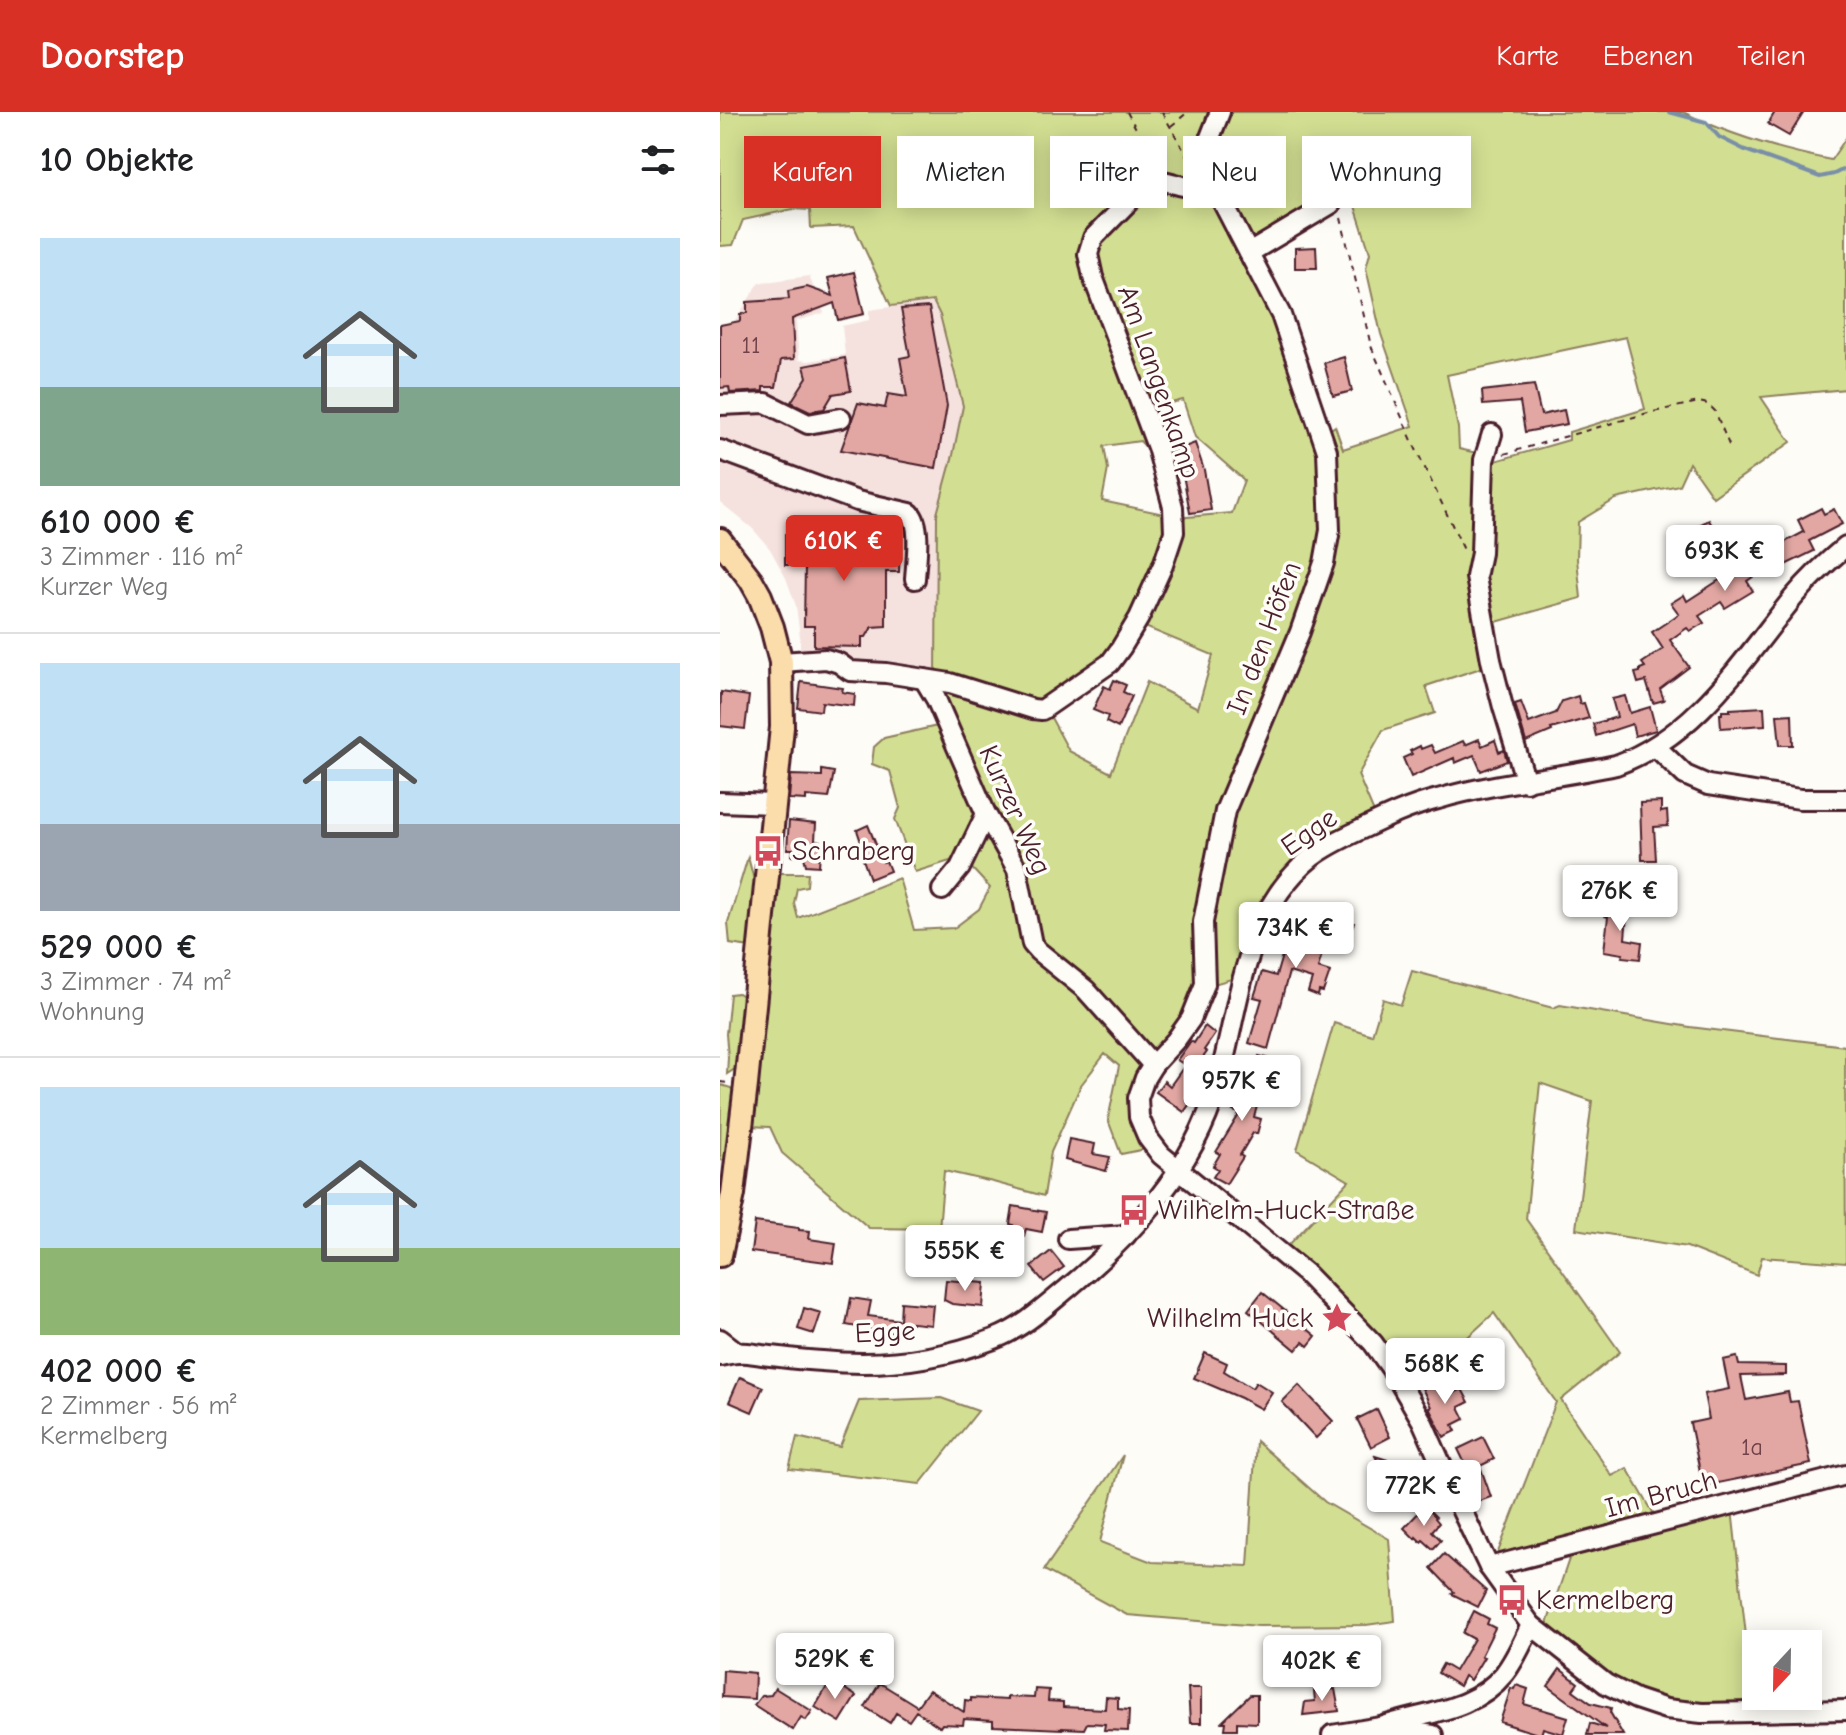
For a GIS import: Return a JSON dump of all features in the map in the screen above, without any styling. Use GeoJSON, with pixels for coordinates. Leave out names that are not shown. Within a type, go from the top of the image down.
{"type":"FeatureCollection","features":[{"type":"Feature","properties":{"kind":"main road"},"geometry":{"type":"LineString","coordinates":[[720,540],[751,580],[772,627],[781,662],[782,727],[738,1147],[720,1255]]}},
{"type":"Feature","properties":{"kind":"street","name":"In den Höfen"},"geometry":{"type":"LineString","coordinates":[[1211,136],[1220,112]]}},
{"type":"Feature","properties":{"kind":"street","name":"Am Langenkamp"},"geometry":{"type":"LineString","coordinates":[[924,679],[950,683],[1042,710],[1110,663],[1139,618],[1163,565],[1174,532],[1173,507],[1157,447],[1093,277],[1088,254],[1093,238],[1122,208]]}},
{"type":"Feature","properties":{"kind":"street","name":"In den Höfen"},"geometry":{"type":"LineString","coordinates":[[1178,1170],[1148,1138],[1139,1117],[1138,1098],[1153,1065],[1191,1019],[1205,984],[1203,922],[1225,811],[1300,632],[1324,563],[1330,530],[1327,451],[1281,315],[1223,208]]}},
{"type":"Feature","properties":{"kind":"street"},"geometry":{"type":"LineString","coordinates":[[1249,253],[1324,208]]}},
{"type":"Feature","properties":{"kind":"street"},"geometry":{"type":"LineString","coordinates":[[720,405],[766,403],[808,424],[841,418]]}},
{"type":"Feature","properties":{"kind":"street"},"geometry":{"type":"LineString","coordinates":[[1492,434],[1484,460],[1481,553],[1477,574],[1491,660],[1526,782]]}},
{"type":"Feature","properties":{"kind":"street"},"geometry":{"type":"LineString","coordinates":[[720,450],[857,501],[910,513],[917,527],[915,579]]}},
{"type":"Feature","properties":{"kind":"street","name":"Egge"},"geometry":{"type":"LineString","coordinates":[[720,1339],[728,1354],[824,1362],[887,1363],[954,1352],[994,1339],[1022,1325],[1089,1271],[1126,1235],[1162,1194],[1178,1170],[1211,1106],[1249,953],[1278,897],[1312,858],[1324,849],[1404,810],[1452,795],[1616,765],[1641,756],[1688,721],[1726,683],[1795,596],[1846,546]]}},
{"type":"Feature","properties":{"kind":"street"},"geometry":{"type":"LineString","coordinates":[[781,662],[826,659],[850,671],[924,679]]}},
{"type":"Feature","properties":{"kind":"street"},"geometry":{"type":"LineString","coordinates":[[839,663],[848,660],[893,661]]}},
{"type":"Feature","properties":{"kind":"street","name":"Kurzer Weg"},"geometry":{"type":"LineString","coordinates":[[924,679],[936,699],[986,814],[1017,869],[1032,944],[1086,990],[1153,1065]]}},
{"type":"Feature","properties":{"kind":"street"},"geometry":{"type":"LineString","coordinates":[[1656,747],[1685,775],[1708,785],[1800,799],[1846,799]]}},
{"type":"Feature","properties":{"kind":"street"},"geometry":{"type":"LineString","coordinates":[[720,802],[773,804]]}},
{"type":"Feature","properties":{"kind":"street"},"geometry":{"type":"LineString","coordinates":[[942,890],[960,868],[986,814]]}},
{"type":"Feature","properties":{"kind":"street"},"geometry":{"type":"LineString","coordinates":[[1178,1170],[1305,1273],[1373,1343],[1422,1421],[1489,1567],[1531,1625],[1606,1684],[1666,1709],[1702,1713],[1846,1710]]}},
{"type":"Feature","properties":{"kind":"street"},"geometry":{"type":"LineString","coordinates":[[1068,1239],[1126,1235]]}},
{"type":"Feature","properties":{"kind":"street","name":"Im Bruch"},"geometry":{"type":"LineString","coordinates":[[1489,1567],[1846,1475]]}},
{"type":"Feature","properties":{"kind":"street"},"geometry":{"type":"LineString","coordinates":[[1375,1730],[1461,1705],[1484,1693],[1511,1664],[1531,1625]]}},
{"type":"Feature","properties":{"kind":"street"},"geometry":{"type":"LineString","coordinates":[[1332,1735],[1375,1730],[1433,1735]]}},
{"type":"Feature","properties":{"kind":"path"},"geometry":{"type":"LineString","coordinates":[[1127,112],[1140,136]]}},
{"type":"Feature","properties":{"kind":"path"},"geometry":{"type":"LineString","coordinates":[[1162,112],[1183,144]]}},
{"type":"Feature","properties":{"kind":"path"},"geometry":{"type":"LineString","coordinates":[[1171,126],[1188,112]]}},
{"type":"Feature","properties":{"kind":"path"},"geometry":{"type":"LineString","coordinates":[[1337,208],[1343,222],[1371,346],[1458,540],[1477,574]]}},
{"type":"Feature","properties":{"kind":"path"},"geometry":{"type":"LineString","coordinates":[[1484,460],[1648,413],[1699,402],[1708,404],[1715,411],[1731,450]]}},
{"type":"Feature","properties":{"kind":"shaded area"},"geometry":{"type":"Polygon","coordinates":[[[809,276],[824,313],[796,321],[799,360],[845,355],[842,326],[869,320],[869,310],[933,301],[940,315],[963,406],[953,455],[937,600],[936,678],[800,652],[796,606],[786,578],[770,549],[753,529],[720,502],[720,324],[734,322],[759,283],[809,276]]]}},
{"type":"Feature","properties":{"kind":"green space"},"geometry":{"type":"Polygon","coordinates":[[[720,112],[1683,112],[1756,141],[1831,160],[1846,138],[1846,389],[1761,397],[1791,442],[1713,497],[1689,463],[1679,485],[1616,499],[1578,522],[1577,559],[1581,598],[1489,624],[1496,663],[1426,686],[1435,713],[1383,730],[1358,775],[1375,815],[1320,844],[1235,978],[1210,985],[1146,1065],[1146,1149],[1121,1154],[1108,1120],[1119,1066],[1105,1054],[1081,1085],[1051,1152],[1044,1196],[944,1171],[939,1229],[869,1228],[782,1153],[770,1127],[749,1126],[774,873],[808,873],[807,886],[797,888],[794,903],[798,918],[899,878],[914,930],[954,928],[979,909],[990,888],[966,862],[985,820],[1020,867],[932,683],[1048,712],[1069,751],[1111,773],[1147,682],[1198,708],[1213,655],[1140,625],[1176,518],[1232,513],[1244,480],[1195,437],[1183,400],[1136,412],[1156,458],[1140,441],[1104,446],[1108,469],[1102,501],[1169,515],[1170,532],[1118,645],[1046,704],[936,678],[937,514],[963,406],[940,315],[933,301],[891,306],[854,226],[811,228],[810,210],[793,209],[743,220],[733,245],[720,246],[720,112]],[[1302,136],[1302,208],[1320,208],[1277,239],[1249,265],[1328,431],[1335,426],[1343,449],[1413,426],[1381,334],[1366,268],[1370,253],[1356,208],[1471,208],[1471,136],[1302,136]],[[1626,337],[1447,375],[1459,449],[1481,454],[1492,462],[1569,440],[1569,432],[1645,409],[1626,337]]]}},
{"type":"Feature","properties":{"kind":"green space"},"geometry":{"type":"Polygon","coordinates":[[[942,725],[981,814],[963,857],[915,872],[895,819],[900,808],[890,771],[872,764],[874,747],[884,738],[942,725]]]}},
{"type":"Feature","properties":{"kind":"green space"},"geometry":{"type":"Polygon","coordinates":[[[748,857],[758,895],[751,947],[730,944],[728,923],[748,857]]]}},
{"type":"Feature","properties":{"kind":"green space"},"geometry":{"type":"Polygon","coordinates":[[[1412,971],[1553,1008],[1560,1005],[1690,1027],[1845,1046],[1846,1263],[1762,1257],[1757,1275],[1687,1247],[1576,1229],[1592,1101],[1540,1083],[1526,1219],[1620,1352],[1561,1400],[1612,1476],[1627,1468],[1657,1519],[1495,1560],[1556,1402],[1494,1313],[1411,1389],[1286,1248],[1349,1181],[1297,1150],[1334,1023],[1372,1035],[1383,999],[1401,1005],[1412,971]]]}},
{"type":"Feature","properties":{"kind":"green space"},"geometry":{"type":"Polygon","coordinates":[[[738,993],[747,999],[741,1065],[727,1074],[726,1034],[730,994],[738,993]]]}},
{"type":"Feature","properties":{"kind":"green space"},"geometry":{"type":"Polygon","coordinates":[[[721,1085],[731,1088],[736,1096],[728,1161],[720,1160],[721,1085]]]}},
{"type":"Feature","properties":{"kind":"green space"},"geometry":{"type":"Polygon","coordinates":[[[941,1398],[978,1411],[920,1484],[789,1469],[797,1437],[840,1447],[859,1401],[941,1398]]]}},
{"type":"Feature","properties":{"kind":"green space"},"geometry":{"type":"Polygon","coordinates":[[[1256,1441],[1325,1502],[1389,1539],[1395,1621],[1366,1625],[1259,1626],[1127,1615],[1044,1570],[1123,1455],[1100,1542],[1152,1562],[1248,1566],[1256,1441]]]}},
{"type":"Feature","properties":{"kind":"green space"},"geometry":{"type":"Polygon","coordinates":[[[1732,1509],[1745,1630],[1742,1630],[1742,1708],[1702,1710],[1636,1697],[1545,1630],[1571,1553],[1732,1509]]]}},
{"type":"Feature","properties":{"kind":"building"},"geometry":{"type":"Polygon","coordinates":[[[1775,112],[1804,112],[1789,136],[1768,124],[1775,112]]]}},
{"type":"Feature","properties":{"kind":"building"},"geometry":{"type":"Polygon","coordinates":[[[1316,247],[1317,268],[1295,268],[1295,248],[1316,247]]]}},
{"type":"Feature","properties":{"kind":"building"},"geometry":{"type":"Polygon","coordinates":[[[854,272],[864,314],[838,320],[834,303],[792,319],[794,359],[781,360],[776,387],[730,393],[729,387],[720,388],[720,325],[740,321],[740,314],[747,313],[747,302],[789,299],[788,291],[807,287],[833,296],[828,278],[854,272]]]}},
{"type":"Feature","properties":{"kind":"building"},"geometry":{"type":"Polygon","coordinates":[[[929,307],[947,406],[936,468],[841,450],[858,403],[885,408],[888,394],[907,397],[900,358],[910,356],[901,309],[929,307]]]}},
{"type":"Feature","properties":{"kind":"building"},"geometry":{"type":"Polygon","coordinates":[[[1344,357],[1352,391],[1333,396],[1324,363],[1344,357]]]}},
{"type":"Feature","properties":{"kind":"building"},"geometry":{"type":"Polygon","coordinates":[[[845,358],[851,391],[833,394],[824,409],[810,411],[791,402],[807,377],[804,366],[845,358]]]}},
{"type":"Feature","properties":{"kind":"building"},"geometry":{"type":"Polygon","coordinates":[[[1534,385],[1541,415],[1564,410],[1567,424],[1525,432],[1520,402],[1483,405],[1482,391],[1534,385]]]}},
{"type":"Feature","properties":{"kind":"building"},"geometry":{"type":"Polygon","coordinates":[[[1195,443],[1204,470],[1211,510],[1190,513],[1182,469],[1178,470],[1171,452],[1195,443]]]}},
{"type":"Feature","properties":{"kind":"building"},"geometry":{"type":"Polygon","coordinates":[[[1821,508],[1824,514],[1834,509],[1842,524],[1809,541],[1814,551],[1775,570],[1772,564],[1747,581],[1753,591],[1725,608],[1721,602],[1699,616],[1704,623],[1690,631],[1687,628],[1670,640],[1689,667],[1660,689],[1664,700],[1653,703],[1646,681],[1638,683],[1635,673],[1645,667],[1642,663],[1663,649],[1652,632],[1679,614],[1671,603],[1684,595],[1687,601],[1727,575],[1699,525],[1709,520],[1736,567],[1764,546],[1782,537],[1785,542],[1804,532],[1798,520],[1821,508]]]}},
{"type":"Feature","properties":{"kind":"building"},"geometry":{"type":"Polygon","coordinates":[[[785,534],[900,536],[899,572],[886,572],[886,626],[872,627],[866,637],[862,637],[862,647],[814,646],[814,626],[804,626],[805,565],[785,565],[785,534]]]}},
{"type":"Feature","properties":{"kind":"building"},"geometry":{"type":"Polygon","coordinates":[[[1114,680],[1126,685],[1123,692],[1132,696],[1118,728],[1106,722],[1108,716],[1093,710],[1104,686],[1110,689],[1114,680]]]}},
{"type":"Feature","properties":{"kind":"building"},"geometry":{"type":"Polygon","coordinates":[[[801,682],[843,688],[842,692],[855,694],[854,706],[822,702],[821,711],[798,708],[801,682]]]}},
{"type":"Feature","properties":{"kind":"building"},"geometry":{"type":"Polygon","coordinates":[[[721,692],[749,696],[745,729],[720,726],[721,692]]]}},
{"type":"Feature","properties":{"kind":"building"},"geometry":{"type":"Polygon","coordinates":[[[1578,696],[1589,718],[1551,729],[1526,742],[1515,704],[1521,702],[1529,723],[1556,713],[1562,701],[1578,696]]]}},
{"type":"Feature","properties":{"kind":"building"},"geometry":{"type":"Polygon","coordinates":[[[1625,696],[1630,713],[1650,707],[1656,730],[1635,736],[1632,724],[1596,736],[1593,724],[1617,717],[1612,699],[1625,696]]]}},
{"type":"Feature","properties":{"kind":"building"},"geometry":{"type":"Polygon","coordinates":[[[1764,707],[1765,725],[1721,728],[1722,711],[1764,707]]]}},
{"type":"Feature","properties":{"kind":"building"},"geometry":{"type":"Polygon","coordinates":[[[1792,714],[1793,745],[1780,745],[1777,715],[1792,714]]]}},
{"type":"Feature","properties":{"kind":"building"},"geometry":{"type":"Polygon","coordinates":[[[1479,739],[1482,746],[1495,740],[1499,752],[1504,750],[1507,761],[1481,771],[1474,755],[1455,763],[1454,758],[1411,777],[1403,758],[1420,746],[1421,749],[1431,745],[1435,753],[1463,741],[1465,745],[1479,739]]]}},
{"type":"Feature","properties":{"kind":"building"},"geometry":{"type":"Polygon","coordinates":[[[822,770],[834,772],[829,798],[806,796],[806,800],[789,799],[791,775],[822,776],[822,770]]]}},
{"type":"Feature","properties":{"kind":"building"},"geometry":{"type":"Polygon","coordinates":[[[1661,802],[1661,812],[1667,811],[1668,826],[1654,827],[1656,860],[1642,860],[1640,803],[1661,802]]]}},
{"type":"Feature","properties":{"kind":"building"},"geometry":{"type":"Polygon","coordinates":[[[789,821],[816,824],[815,840],[821,841],[819,866],[806,865],[804,857],[792,856],[793,849],[787,849],[789,821]]]}},
{"type":"Feature","properties":{"kind":"building"},"geometry":{"type":"Polygon","coordinates":[[[868,825],[883,862],[886,861],[890,871],[870,879],[860,851],[859,846],[862,845],[857,830],[868,825]]]}},
{"type":"Feature","properties":{"kind":"building"},"geometry":{"type":"Polygon","coordinates":[[[1615,901],[1628,902],[1625,939],[1642,942],[1640,959],[1604,951],[1607,905],[1615,906],[1615,901]]]}},
{"type":"Feature","properties":{"kind":"building"},"geometry":{"type":"Polygon","coordinates":[[[1316,905],[1354,923],[1349,933],[1337,928],[1336,931],[1329,929],[1318,968],[1330,972],[1323,992],[1319,991],[1318,996],[1308,992],[1312,979],[1289,972],[1268,1049],[1249,1043],[1262,999],[1254,997],[1262,972],[1276,976],[1286,942],[1291,944],[1300,923],[1307,926],[1316,905]]]}},
{"type":"Feature","properties":{"kind":"building"},"geometry":{"type":"Polygon","coordinates":[[[1205,1026],[1215,1034],[1193,1071],[1206,1081],[1184,1112],[1156,1092],[1164,1081],[1170,1086],[1185,1065],[1177,1060],[1205,1026]]]}},
{"type":"Feature","properties":{"kind":"building"},"geometry":{"type":"Polygon","coordinates":[[[1259,1056],[1270,1059],[1254,1117],[1261,1119],[1257,1134],[1253,1133],[1226,1184],[1213,1177],[1218,1169],[1213,1166],[1220,1154],[1216,1152],[1240,1113],[1233,1111],[1246,1071],[1255,1073],[1259,1056]]]}},
{"type":"Feature","properties":{"kind":"building"},"geometry":{"type":"Polygon","coordinates":[[[1069,1139],[1095,1144],[1093,1154],[1110,1157],[1106,1171],[1065,1160],[1069,1139]]]}},
{"type":"Feature","properties":{"kind":"building"},"geometry":{"type":"Polygon","coordinates":[[[1013,1206],[1046,1212],[1042,1232],[1026,1229],[1024,1236],[1011,1234],[1013,1206]]]}},
{"type":"Feature","properties":{"kind":"building"},"geometry":{"type":"Polygon","coordinates":[[[755,1222],[799,1228],[810,1231],[809,1239],[836,1243],[833,1263],[751,1252],[755,1222]]]}},
{"type":"Feature","properties":{"kind":"building"},"geometry":{"type":"Polygon","coordinates":[[[1051,1251],[1064,1267],[1044,1282],[1031,1267],[1051,1251]]]}},
{"type":"Feature","properties":{"kind":"building"},"geometry":{"type":"Polygon","coordinates":[[[946,1280],[985,1283],[983,1307],[952,1304],[944,1300],[946,1280]]]}},
{"type":"Feature","properties":{"kind":"building"},"geometry":{"type":"Polygon","coordinates":[[[1262,1292],[1316,1336],[1308,1346],[1303,1342],[1296,1350],[1248,1310],[1262,1292]]]}},
{"type":"Feature","properties":{"kind":"building"},"geometry":{"type":"Polygon","coordinates":[[[851,1298],[871,1301],[868,1316],[900,1320],[901,1302],[933,1305],[931,1325],[904,1322],[903,1335],[846,1325],[851,1298]]]}},
{"type":"Feature","properties":{"kind":"building"},"geometry":{"type":"Polygon","coordinates":[[[804,1308],[821,1313],[814,1334],[798,1329],[804,1308]]]}},
{"type":"Feature","properties":{"kind":"building"},"geometry":{"type":"Polygon","coordinates":[[[1205,1353],[1227,1363],[1224,1371],[1252,1388],[1256,1382],[1272,1392],[1261,1409],[1194,1378],[1205,1353]]]}},
{"type":"Feature","properties":{"kind":"building"},"geometry":{"type":"Polygon","coordinates":[[[1737,1357],[1739,1365],[1786,1366],[1786,1375],[1741,1376],[1746,1400],[1788,1392],[1790,1402],[1798,1401],[1811,1464],[1703,1486],[1690,1423],[1709,1419],[1704,1394],[1729,1389],[1723,1360],[1737,1357]]]}},
{"type":"Feature","properties":{"kind":"building"},"geometry":{"type":"Polygon","coordinates":[[[740,1377],[763,1387],[752,1412],[729,1402],[740,1377]]]}},
{"type":"Feature","properties":{"kind":"building"},"geometry":{"type":"Polygon","coordinates":[[[1437,1378],[1446,1397],[1462,1389],[1469,1402],[1459,1407],[1465,1419],[1453,1425],[1456,1431],[1444,1437],[1421,1386],[1437,1378]]]}},
{"type":"Feature","properties":{"kind":"building"},"geometry":{"type":"Polygon","coordinates":[[[1299,1385],[1333,1421],[1316,1438],[1282,1402],[1299,1385]]]}},
{"type":"Feature","properties":{"kind":"building"},"geometry":{"type":"Polygon","coordinates":[[[1377,1409],[1390,1437],[1371,1447],[1357,1419],[1377,1409]]]}},
{"type":"Feature","properties":{"kind":"building"},"geometry":{"type":"Polygon","coordinates":[[[1483,1437],[1494,1459],[1480,1466],[1491,1497],[1474,1503],[1468,1485],[1474,1482],[1458,1449],[1483,1437]]]}},
{"type":"Feature","properties":{"kind":"building"},"geometry":{"type":"Polygon","coordinates":[[[1375,1456],[1400,1464],[1392,1490],[1373,1485],[1378,1468],[1384,1473],[1375,1456]]]}},
{"type":"Feature","properties":{"kind":"building"},"geometry":{"type":"Polygon","coordinates":[[[1425,1506],[1439,1523],[1432,1531],[1441,1540],[1433,1549],[1423,1540],[1415,1539],[1404,1528],[1425,1506]]]}},
{"type":"Feature","properties":{"kind":"building"},"geometry":{"type":"Polygon","coordinates":[[[1444,1554],[1486,1591],[1478,1607],[1452,1594],[1454,1592],[1431,1568],[1444,1554]]]}},
{"type":"Feature","properties":{"kind":"building"},"geometry":{"type":"Polygon","coordinates":[[[1474,1611],[1489,1619],[1487,1624],[1495,1628],[1481,1656],[1484,1657],[1470,1680],[1464,1676],[1459,1686],[1438,1673],[1443,1664],[1455,1671],[1474,1639],[1463,1633],[1474,1611]]]}},
{"type":"Feature","properties":{"kind":"building"},"geometry":{"type":"Polygon","coordinates":[[[1560,1669],[1578,1683],[1573,1690],[1591,1703],[1611,1708],[1610,1712],[1623,1735],[1587,1735],[1590,1723],[1606,1728],[1548,1686],[1560,1669]]]}},
{"type":"Feature","properties":{"kind":"building"},"geometry":{"type":"Polygon","coordinates":[[[723,1670],[755,1673],[754,1699],[722,1697],[723,1670]]]}},
{"type":"Feature","properties":{"kind":"building"},"geometry":{"type":"Polygon","coordinates":[[[831,1680],[856,1696],[840,1722],[815,1707],[831,1680]]]}},
{"type":"Feature","properties":{"kind":"building"},"geometry":{"type":"Polygon","coordinates":[[[880,1683],[917,1706],[929,1690],[964,1712],[965,1700],[971,1701],[971,1698],[1034,1698],[1035,1689],[1049,1690],[1048,1701],[1063,1702],[1063,1707],[1105,1709],[1106,1697],[1118,1698],[1118,1709],[1129,1710],[1128,1731],[1104,1730],[1105,1724],[1087,1723],[1084,1729],[1062,1729],[993,1726],[993,1721],[964,1719],[963,1725],[942,1724],[940,1727],[916,1711],[909,1721],[896,1713],[890,1723],[865,1707],[880,1683]]]}},
{"type":"Feature","properties":{"kind":"building"},"geometry":{"type":"Polygon","coordinates":[[[1516,1685],[1528,1689],[1524,1704],[1568,1717],[1563,1734],[1543,1728],[1541,1735],[1500,1722],[1511,1688],[1514,1689],[1516,1685]]]}},
{"type":"Feature","properties":{"kind":"building"},"geometry":{"type":"Polygon","coordinates":[[[775,1688],[812,1711],[806,1720],[801,1717],[793,1730],[754,1705],[761,1696],[771,1695],[775,1688]]]}},
{"type":"Feature","properties":{"kind":"building"},"geometry":{"type":"Polygon","coordinates":[[[1188,1688],[1201,1688],[1201,1723],[1190,1723],[1188,1688]]]}},
{"type":"Feature","properties":{"kind":"building"},"geometry":{"type":"Polygon","coordinates":[[[1335,1689],[1339,1711],[1303,1715],[1305,1702],[1315,1701],[1314,1691],[1335,1689]]]}},
{"type":"Feature","properties":{"kind":"building"},"geometry":{"type":"Polygon","coordinates":[[[1250,1695],[1257,1695],[1257,1723],[1237,1722],[1237,1729],[1225,1729],[1226,1722],[1222,1722],[1250,1695]]]}},
{"type":"Feature","properties":{"kind":"waterway"},"geometry":{"type":"LineString","coordinates":[[1669,112],[1706,122],[1719,137],[1745,150],[1820,177],[1846,168]]}},
{"type":"Feature","properties":{"kind":"place","name":"Schraberg"},"geometry":{"type":"Point","coordinates":[768,851]}},
{"type":"Feature","properties":{"kind":"place","name":"Wilhelm-Huck-Straße"},"geometry":{"type":"Point","coordinates":[1134,1210]}},
{"type":"Feature","properties":{"kind":"place","name":"Wilhelm Huck"},"geometry":{"type":"Point","coordinates":[1337,1318]}},
{"type":"Feature","properties":{"kind":"place","name":"Kermelberg"},"geometry":{"type":"Point","coordinates":[1512,1600]}}]}
